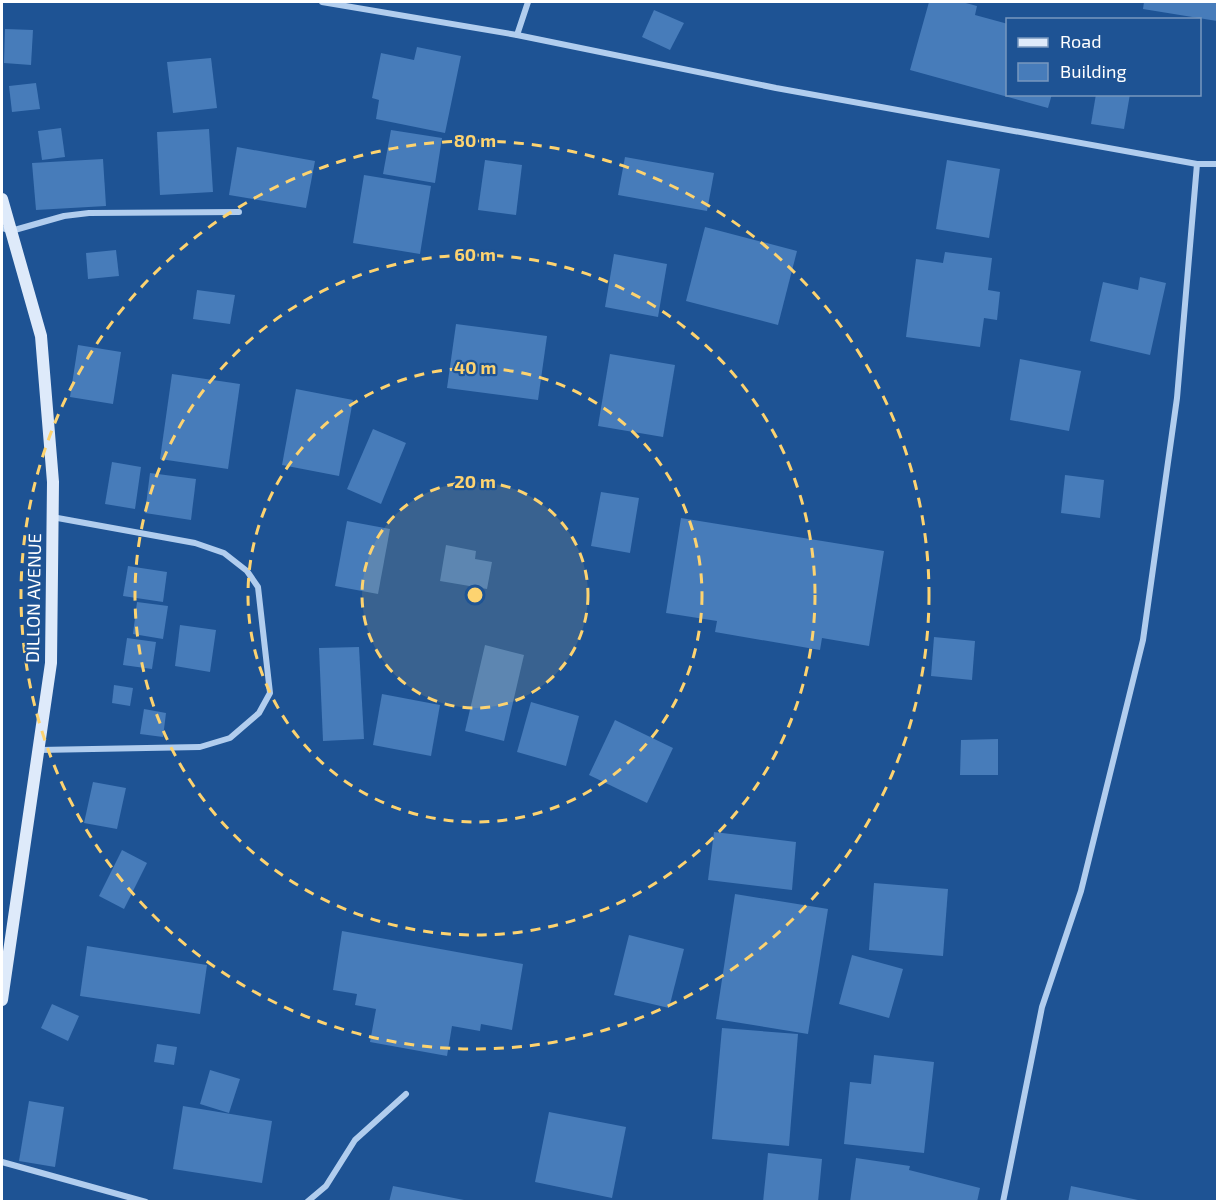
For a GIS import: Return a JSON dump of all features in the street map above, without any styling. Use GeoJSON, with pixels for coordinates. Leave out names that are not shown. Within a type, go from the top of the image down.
{"type":"FeatureCollection","features":[{"type":"Feature","properties":{"kind":"street"},"geometry":{"type":"LineString","coordinates":[[322,2],[517,35],[776,88],[1197,164],[1218,164]]}},
{"type":"Feature","properties":{"kind":"street"},"geometry":{"type":"LineString","coordinates":[[517,35],[528,2]]}},
{"type":"Feature","properties":{"kind":"street"},"geometry":{"type":"LineString","coordinates":[[1003,1202],[1042,1007],[1081,891],[1143,640],[1177,398],[1197,164]]}},
{"type":"Feature","properties":{"kind":"street","name":"DILLON AVENUE"},"geometry":{"type":"LineString","coordinates":[[2,199],[6,230],[41,336],[53,482],[51,663],[2,1000]]}},
{"type":"Feature","properties":{"kind":"street"},"geometry":{"type":"LineString","coordinates":[[6,230],[64,216],[89,213],[238,212]]}},
{"type":"Feature","properties":{"kind":"street"},"geometry":{"type":"LineString","coordinates":[[38,750],[200,747],[230,738],[259,713],[270,693],[258,587],[247,571],[224,553],[195,543],[52,517]]}},
{"type":"Feature","properties":{"kind":"street"},"geometry":{"type":"LineString","coordinates":[[307,1202],[326,1186],[355,1140],[406,1094]]}},
{"type":"Feature","properties":{"kind":"street"},"geometry":{"type":"LineString","coordinates":[[2,1162],[146,1202]]}},
{"type":"Feature","properties":{"kind":"building"},"geometry":{"type":"Polygon","coordinates":[[[929,2],[962,2],[977,6],[975,15],[1006,23],[1006,96],[1051,96],[1048,108],[910,70],[929,2]]]}},
{"type":"Feature","properties":{"kind":"building"},"geometry":{"type":"Polygon","coordinates":[[[1144,2],[1218,2],[1217,21],[1143,9],[1144,2]]]}},
{"type":"Feature","properties":{"kind":"building"},"geometry":{"type":"Polygon","coordinates":[[[654,10],[684,23],[670,50],[642,37],[654,10]]]}},
{"type":"Feature","properties":{"kind":"building"},"geometry":{"type":"Polygon","coordinates":[[[5,29],[33,30],[31,65],[4,63],[5,29]]]}},
{"type":"Feature","properties":{"kind":"building"},"geometry":{"type":"Polygon","coordinates":[[[417,47],[461,56],[445,133],[376,119],[379,100],[372,98],[381,53],[414,60],[417,47]]]}},
{"type":"Feature","properties":{"kind":"building"},"geometry":{"type":"Polygon","coordinates":[[[211,58],[217,108],[173,113],[167,62],[211,58]]]}},
{"type":"Feature","properties":{"kind":"building"},"geometry":{"type":"Polygon","coordinates":[[[36,83],[40,109],[12,112],[9,86],[36,83]]]}},
{"type":"Feature","properties":{"kind":"building"},"geometry":{"type":"Polygon","coordinates":[[[1096,96],[1130,96],[1124,129],[1091,124],[1096,96]]]}},
{"type":"Feature","properties":{"kind":"building"},"geometry":{"type":"Polygon","coordinates":[[[61,128],[65,157],[42,160],[38,131],[61,128]]]}},
{"type":"Feature","properties":{"kind":"building"},"geometry":{"type":"Polygon","coordinates":[[[209,129],[213,192],[160,195],[157,132],[209,129]]]}},
{"type":"Feature","properties":{"kind":"building"},"geometry":{"type":"Polygon","coordinates":[[[391,130],[442,138],[435,183],[383,174],[391,130]]]}},
{"type":"Feature","properties":{"kind":"building"},"geometry":{"type":"Polygon","coordinates":[[[237,147],[315,161],[306,208],[229,195],[237,147]]]}},
{"type":"Feature","properties":{"kind":"building"},"geometry":{"type":"Polygon","coordinates":[[[625,157],[714,173],[707,211],[618,195],[625,157]]]}},
{"type":"Feature","properties":{"kind":"building"},"geometry":{"type":"Polygon","coordinates":[[[103,159],[106,206],[36,210],[32,163],[103,159]]]}},
{"type":"Feature","properties":{"kind":"building"},"geometry":{"type":"Polygon","coordinates":[[[485,160],[522,165],[516,215],[478,210],[485,160]]]}},
{"type":"Feature","properties":{"kind":"building"},"geometry":{"type":"Polygon","coordinates":[[[947,160],[1000,169],[989,238],[936,229],[947,160]]]}},
{"type":"Feature","properties":{"kind":"building"},"geometry":{"type":"Polygon","coordinates":[[[364,175],[431,186],[420,254],[353,243],[364,175]]]}},
{"type":"Feature","properties":{"kind":"building"},"geometry":{"type":"Polygon","coordinates":[[[705,227],[797,251],[778,325],[686,301],[705,227]]]}},
{"type":"Feature","properties":{"kind":"building"},"geometry":{"type":"Polygon","coordinates":[[[116,250],[119,276],[88,279],[86,253],[116,250]]]}},
{"type":"Feature","properties":{"kind":"building"},"geometry":{"type":"Polygon","coordinates":[[[945,252],[992,258],[988,290],[1000,292],[997,320],[984,318],[980,347],[906,337],[916,259],[943,263],[945,252]]]}},
{"type":"Feature","properties":{"kind":"building"},"geometry":{"type":"Polygon","coordinates":[[[614,254],[667,264],[658,317],[605,307],[614,254]]]}},
{"type":"Feature","properties":{"kind":"building"},"geometry":{"type":"Polygon","coordinates":[[[1140,277],[1166,283],[1150,355],[1090,341],[1103,282],[1138,290],[1140,277]]]}},
{"type":"Feature","properties":{"kind":"building"},"geometry":{"type":"Polygon","coordinates":[[[197,290],[235,295],[230,324],[193,319],[197,290]]]}},
{"type":"Feature","properties":{"kind":"building"},"geometry":{"type":"Polygon","coordinates":[[[456,324],[547,336],[538,400],[447,388],[456,324]]]}},
{"type":"Feature","properties":{"kind":"building"},"geometry":{"type":"Polygon","coordinates":[[[78,345],[121,352],[113,404],[70,397],[78,345]]]}},
{"type":"Feature","properties":{"kind":"building"},"geometry":{"type":"Polygon","coordinates":[[[610,354],[675,365],[663,437],[598,426],[610,354]]]}},
{"type":"Feature","properties":{"kind":"building"},"geometry":{"type":"Polygon","coordinates":[[[1020,359],[1081,371],[1069,431],[1010,420],[1020,359]]]}},
{"type":"Feature","properties":{"kind":"building"},"geometry":{"type":"Polygon","coordinates":[[[172,374],[240,384],[228,469],[160,459],[172,374]]]}},
{"type":"Feature","properties":{"kind":"building"},"geometry":{"type":"Polygon","coordinates":[[[296,389],[353,400],[339,476],[282,465],[296,389]]]}},
{"type":"Feature","properties":{"kind":"building"},"geometry":{"type":"Polygon","coordinates":[[[373,429],[406,443],[381,504],[347,489],[373,429]]]}},
{"type":"Feature","properties":{"kind":"building"},"geometry":{"type":"Polygon","coordinates":[[[112,462],[141,467],[135,509],[105,504],[112,462]]]}},
{"type":"Feature","properties":{"kind":"building"},"geometry":{"type":"Polygon","coordinates":[[[150,473],[196,479],[191,520],[145,513],[150,473]]]}},
{"type":"Feature","properties":{"kind":"building"},"geometry":{"type":"Polygon","coordinates":[[[1065,475],[1104,480],[1100,518],[1061,513],[1065,475]]]}},
{"type":"Feature","properties":{"kind":"building"},"geometry":{"type":"Polygon","coordinates":[[[601,492],[639,498],[630,553],[591,546],[601,492]]]}},
{"type":"Feature","properties":{"kind":"building"},"geometry":{"type":"Polygon","coordinates":[[[681,518],[884,551],[869,646],[822,638],[820,650],[715,632],[717,621],[666,613],[681,518]]]}},
{"type":"Feature","properties":{"kind":"building"},"geometry":{"type":"Polygon","coordinates":[[[347,521],[390,529],[378,594],[335,586],[347,521]]]}},
{"type":"Feature","properties":{"kind":"building"},"geometry":{"type":"Polygon","coordinates":[[[446,545],[476,551],[475,559],[492,562],[487,589],[440,581],[446,545]]]}},
{"type":"Feature","properties":{"kind":"building"},"geometry":{"type":"Polygon","coordinates":[[[128,566],[167,572],[163,602],[123,596],[128,566]]]}},
{"type":"Feature","properties":{"kind":"building"},"geometry":{"type":"Polygon","coordinates":[[[137,602],[168,606],[163,639],[133,634],[137,602]]]}},
{"type":"Feature","properties":{"kind":"building"},"geometry":{"type":"Polygon","coordinates":[[[180,625],[216,630],[210,672],[175,666],[180,625]]]}},
{"type":"Feature","properties":{"kind":"building"},"geometry":{"type":"Polygon","coordinates":[[[934,637],[975,641],[972,680],[931,676],[934,637]]]}},
{"type":"Feature","properties":{"kind":"building"},"geometry":{"type":"Polygon","coordinates":[[[127,638],[156,642],[152,669],[123,665],[127,638]]]}},
{"type":"Feature","properties":{"kind":"building"},"geometry":{"type":"Polygon","coordinates":[[[485,645],[524,655],[504,741],[465,731],[485,645]]]}},
{"type":"Feature","properties":{"kind":"building"},"geometry":{"type":"Polygon","coordinates":[[[359,647],[364,739],[323,741],[319,648],[359,647]]]}},
{"type":"Feature","properties":{"kind":"building"},"geometry":{"type":"Polygon","coordinates":[[[114,685],[133,688],[130,706],[112,703],[114,685]]]}},
{"type":"Feature","properties":{"kind":"building"},"geometry":{"type":"Polygon","coordinates":[[[382,694],[440,705],[431,756],[373,745],[382,694]]]}},
{"type":"Feature","properties":{"kind":"building"},"geometry":{"type":"Polygon","coordinates":[[[531,702],[579,716],[566,766],[517,752],[531,702]]]}},
{"type":"Feature","properties":{"kind":"building"},"geometry":{"type":"Polygon","coordinates":[[[144,709],[166,713],[163,737],[140,734],[144,709]]]}},
{"type":"Feature","properties":{"kind":"building"},"geometry":{"type":"Polygon","coordinates":[[[615,720],[673,748],[647,803],[589,775],[615,720]]]}},
{"type":"Feature","properties":{"kind":"building"},"geometry":{"type":"Polygon","coordinates":[[[998,739],[998,775],[960,775],[961,740],[998,739]]]}},
{"type":"Feature","properties":{"kind":"building"},"geometry":{"type":"Polygon","coordinates":[[[93,782],[126,788],[117,829],[84,823],[93,782]]]}},
{"type":"Feature","properties":{"kind":"building"},"geometry":{"type":"Polygon","coordinates":[[[714,832],[796,842],[792,890],[708,880],[714,832]]]}},
{"type":"Feature","properties":{"kind":"building"},"geometry":{"type":"Polygon","coordinates":[[[122,850],[147,863],[124,909],[99,896],[122,850]]]}},
{"type":"Feature","properties":{"kind":"building"},"geometry":{"type":"Polygon","coordinates":[[[874,883],[948,889],[943,956],[869,950],[874,883]]]}},
{"type":"Feature","properties":{"kind":"building"},"geometry":{"type":"Polygon","coordinates":[[[735,894],[828,909],[808,1034],[716,1019],[735,894]]]}},
{"type":"Feature","properties":{"kind":"building"},"geometry":{"type":"Polygon","coordinates":[[[342,931],[523,964],[512,1030],[481,1024],[480,1031],[452,1026],[447,1056],[370,1042],[376,1009],[355,1005],[357,994],[333,990],[342,931]]]}},
{"type":"Feature","properties":{"kind":"building"},"geometry":{"type":"Polygon","coordinates":[[[629,935],[684,949],[669,1008],[614,995],[629,935]]]}},
{"type":"Feature","properties":{"kind":"building"},"geometry":{"type":"Polygon","coordinates":[[[87,946],[207,965],[200,1014],[80,996],[87,946]]]}},
{"type":"Feature","properties":{"kind":"building"},"geometry":{"type":"Polygon","coordinates":[[[852,955],[903,969],[889,1018],[839,1004],[852,955]]]}},
{"type":"Feature","properties":{"kind":"building"},"geometry":{"type":"Polygon","coordinates":[[[52,1004],[79,1016],[68,1041],[41,1028],[52,1004]]]}},
{"type":"Feature","properties":{"kind":"building"},"geometry":{"type":"Polygon","coordinates":[[[722,1028],[798,1034],[789,1146],[712,1139],[722,1028]]]}},
{"type":"Feature","properties":{"kind":"building"},"geometry":{"type":"Polygon","coordinates":[[[157,1044],[177,1047],[174,1065],[154,1062],[157,1044]]]}},
{"type":"Feature","properties":{"kind":"building"},"geometry":{"type":"Polygon","coordinates":[[[874,1055],[934,1062],[924,1153],[844,1144],[850,1082],[871,1084],[874,1055]]]}},
{"type":"Feature","properties":{"kind":"building"},"geometry":{"type":"Polygon","coordinates":[[[210,1070],[240,1079],[229,1113],[200,1104],[210,1070]]]}},
{"type":"Feature","properties":{"kind":"building"},"geometry":{"type":"Polygon","coordinates":[[[29,1101],[64,1107],[55,1167],[19,1161],[29,1101]]]}},
{"type":"Feature","properties":{"kind":"building"},"geometry":{"type":"Polygon","coordinates":[[[183,1106],[272,1121],[262,1183],[173,1169],[183,1106]]]}},
{"type":"Feature","properties":{"kind":"building"},"geometry":{"type":"Polygon","coordinates":[[[549,1112],[626,1127],[612,1198],[535,1182],[549,1112]]]}},
{"type":"Feature","properties":{"kind":"building"},"geometry":{"type":"Polygon","coordinates":[[[768,1153],[822,1159],[818,1202],[763,1202],[768,1153]]]}},
{"type":"Feature","properties":{"kind":"building"},"geometry":{"type":"Polygon","coordinates":[[[856,1158],[910,1166],[909,1170],[980,1188],[977,1202],[850,1202],[856,1158]]]}},
{"type":"Feature","properties":{"kind":"building"},"geometry":{"type":"Polygon","coordinates":[[[393,1186],[464,1200],[464,1202],[389,1202],[393,1186]]]}},
{"type":"Feature","properties":{"kind":"building"},"geometry":{"type":"Polygon","coordinates":[[[1071,1186],[1138,1200],[1138,1202],[1068,1202],[1071,1186]]]}}]}
